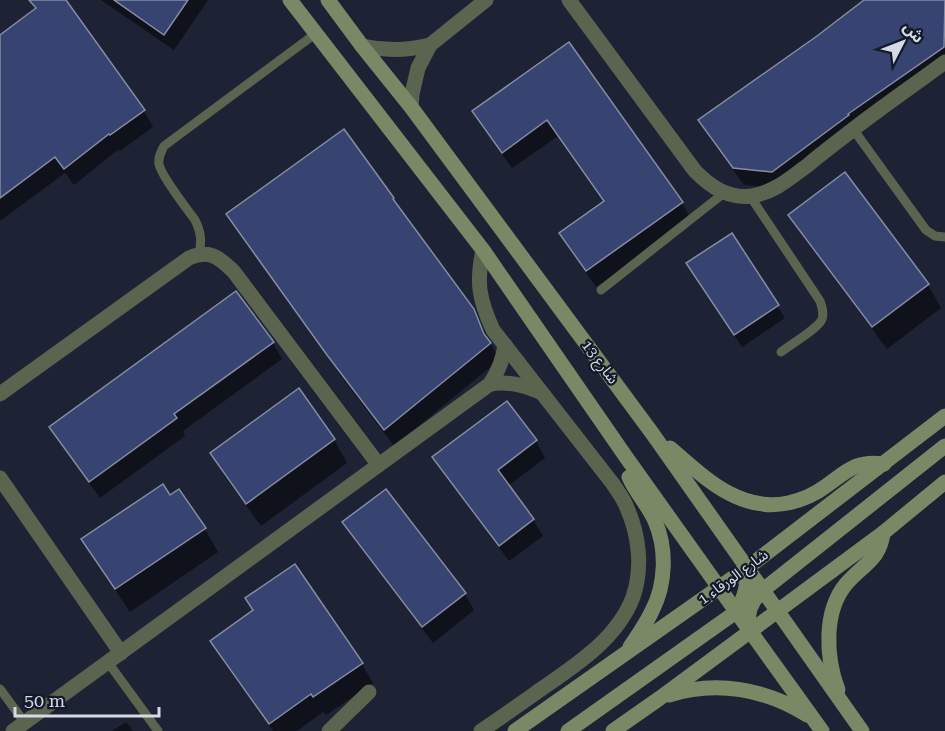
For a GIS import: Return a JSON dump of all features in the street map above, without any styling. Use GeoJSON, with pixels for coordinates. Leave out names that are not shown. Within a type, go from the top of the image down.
{"type":"FeatureCollection","features":[{"type":"Feature","properties":{"kind":"main road","name":"شارع 13"},"geometry":{"type":"LineString","coordinates":[[290,0],[483,250],[626,457],[818,725]]}},
{"type":"Feature","properties":{"kind":"main road","name":"شارع 13"},"geometry":{"type":"LineString","coordinates":[[328,0],[411,107],[652,433],[862,731]]}},
{"type":"Feature","properties":{"kind":"main road","name":"شارع الورقاء 1"},"geometry":{"type":"LineString","coordinates":[[515,731],[747,568],[945,416]]}},
{"type":"Feature","properties":{"kind":"main road"},"geometry":{"type":"LineString","coordinates":[[652,433],[722,490],[738,498],[768,506],[797,501],[810,496],[856,465],[875,462],[884,464]]}},
{"type":"Feature","properties":{"kind":"main road"},"geometry":{"type":"LineString","coordinates":[[750,632],[749,608],[752,601],[763,590],[945,446]]}},
{"type":"Feature","properties":{"kind":"main road"},"geometry":{"type":"LineString","coordinates":[[626,457],[631,481],[655,522],[663,564],[663,579],[653,609],[626,655]]}},
{"type":"Feature","properties":{"kind":"main road"},"geometry":{"type":"LineString","coordinates":[[613,731],[883,533],[945,482]]}},
{"type":"Feature","properties":{"kind":"main road"},"geometry":{"type":"LineString","coordinates":[[845,707],[831,666],[829,633],[831,616],[839,594],[846,584],[879,551],[883,533]]}},
{"type":"Feature","properties":{"kind":"main road"},"geometry":{"type":"LineString","coordinates":[[568,731],[736,612],[746,591],[747,568]]}},
{"type":"Feature","properties":{"kind":"main road"},"geometry":{"type":"LineString","coordinates":[[660,698],[699,688],[740,689],[779,700],[797,709],[818,725]]}},
{"type":"Feature","properties":{"kind":"street"},"geometry":{"type":"LineString","coordinates":[[411,107],[418,68],[430,45],[486,0]]}},
{"type":"Feature","properties":{"kind":"street"},"geometry":{"type":"LineString","coordinates":[[569,0],[695,171],[708,184],[724,193],[737,196],[767,192],[783,184],[853,129],[945,62]]}},
{"type":"Feature","properties":{"kind":"street"},"geometry":{"type":"LineString","coordinates":[[362,46],[396,50],[430,45]]}},
{"type":"Feature","properties":{"kind":"street"},"geometry":{"type":"LineString","coordinates":[[481,731],[560,676],[603,641],[620,621],[633,597],[638,576],[639,554],[635,529],[627,505],[614,484],[493,330],[484,311],[479,291],[479,270],[483,250]]}},
{"type":"Feature","properties":{"kind":"street"},"geometry":{"type":"LineString","coordinates":[[0,394],[189,258],[199,254],[213,255],[234,272],[378,464]]}},
{"type":"Feature","properties":{"kind":"street"},"geometry":{"type":"LineString","coordinates":[[19,727],[490,384],[500,366],[505,345]]}},
{"type":"Feature","properties":{"kind":"street"},"geometry":{"type":"LineString","coordinates":[[490,384],[511,383],[542,393]]}},
{"type":"Feature","properties":{"kind":"street"},"geometry":{"type":"LineString","coordinates":[[0,478],[121,652]]}},
{"type":"Feature","properties":{"kind":"street"},"geometry":{"type":"LineString","coordinates":[[329,731],[369,692]]}},
{"type":"Feature","properties":{"kind":"lane"},"geometry":{"type":"LineString","coordinates":[[199,254],[201,235],[198,226],[162,173],[159,154],[164,146],[315,34]]}},
{"type":"Feature","properties":{"kind":"lane"},"geometry":{"type":"LineString","coordinates":[[853,129],[926,230],[935,236],[945,237]]}},
{"type":"Feature","properties":{"kind":"lane"},"geometry":{"type":"LineString","coordinates":[[602,290],[724,193]]}},
{"type":"Feature","properties":{"kind":"lane"},"geometry":{"type":"LineString","coordinates":[[750,196],[820,301],[823,309],[823,317],[819,325],[781,352]]}},
{"type":"Feature","properties":{"kind":"lane"},"geometry":{"type":"LineString","coordinates":[[107,661],[158,731]]}},
{"type":"Feature","properties":{"kind":"lane"},"geometry":{"type":"LineString","coordinates":[[0,689],[19,727]]}},
{"type":"Feature","properties":{"kind":"building"},"geometry":{"type":"Polygon","coordinates":[[[29,0],[66,0],[145,110],[64,169],[55,157],[0,198],[0,35],[36,8],[29,0]]]}},
{"type":"Feature","properties":{"kind":"building"},"geometry":{"type":"Polygon","coordinates":[[[114,0],[188,0],[164,35],[114,0]]]}},
{"type":"Feature","properties":{"kind":"building"},"geometry":{"type":"Polygon","coordinates":[[[864,0],[945,0],[944,47],[848,114],[772,172],[733,168],[698,120],[864,0]]]}},
{"type":"Feature","properties":{"kind":"building"},"geometry":{"type":"Polygon","coordinates":[[[569,42],[683,202],[586,271],[559,233],[604,201],[547,120],[502,153],[472,111],[569,42]]]}},
{"type":"Feature","properties":{"kind":"building"},"geometry":{"type":"Polygon","coordinates":[[[344,129],[474,309],[484,334],[491,343],[384,430],[226,214],[344,129]]]}},
{"type":"Feature","properties":{"kind":"building"},"geometry":{"type":"Polygon","coordinates":[[[845,172],[929,284],[872,327],[788,215],[845,172]]]}},
{"type":"Feature","properties":{"kind":"building"},"geometry":{"type":"Polygon","coordinates":[[[732,233],[779,305],[734,335],[686,263],[732,233]]]}},
{"type":"Feature","properties":{"kind":"building"},"geometry":{"type":"Polygon","coordinates":[[[236,291],[274,342],[174,414],[177,418],[89,482],[49,427],[236,291]]]}},
{"type":"Feature","properties":{"kind":"building"},"geometry":{"type":"Polygon","coordinates":[[[299,388],[335,439],[246,504],[210,453],[299,388]]]}},
{"type":"Feature","properties":{"kind":"building"},"geometry":{"type":"Polygon","coordinates":[[[507,401],[537,440],[498,470],[534,519],[499,546],[432,457],[507,401]]]}},
{"type":"Feature","properties":{"kind":"building"},"geometry":{"type":"Polygon","coordinates":[[[163,484],[170,495],[179,489],[206,528],[115,589],[81,539],[163,484]]]}},
{"type":"Feature","properties":{"kind":"building"},"geometry":{"type":"Polygon","coordinates":[[[386,489],[466,593],[422,627],[342,522],[386,489]]]}},
{"type":"Feature","properties":{"kind":"building"},"geometry":{"type":"Polygon","coordinates":[[[295,564],[363,663],[313,697],[311,694],[269,724],[210,641],[253,610],[245,598],[295,564]]]}}]}
